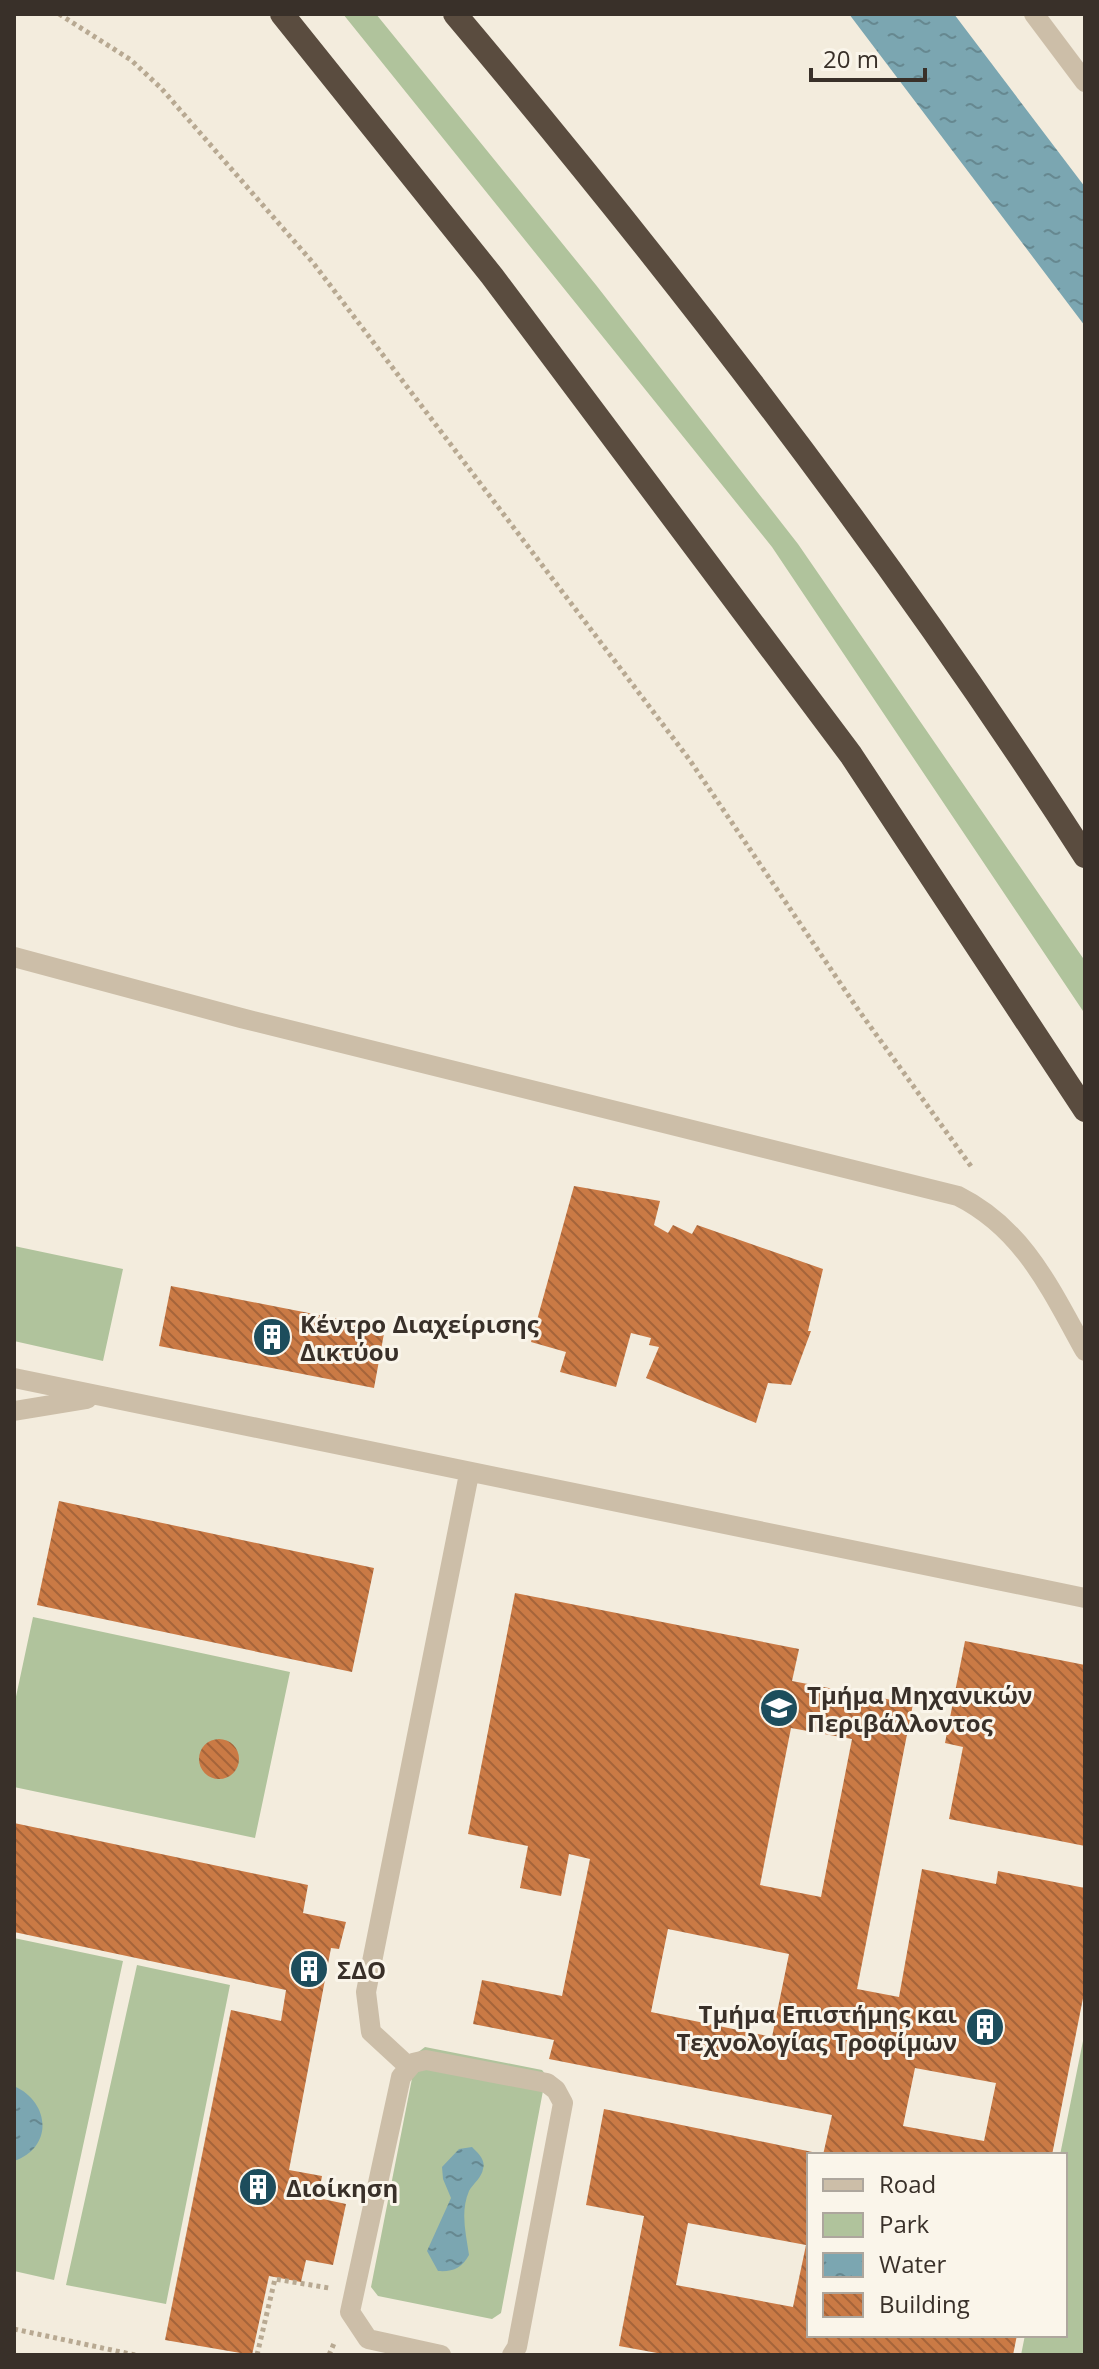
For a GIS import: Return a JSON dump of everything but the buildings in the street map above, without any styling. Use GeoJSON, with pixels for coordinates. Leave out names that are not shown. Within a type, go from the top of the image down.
{"type":"FeatureCollection","features":[{"type":"Feature","properties":{"kind":"highway"},"geometry":{"type":"LineString","coordinates":[[282,14],[492,276],[851,755],[1085,1110]]}},
{"type":"Feature","properties":{"kind":"highway"},"geometry":{"type":"LineString","coordinates":[[455,14],[600,186],[771,405],[1017,750],[1085,856]]}},
{"type":"Feature","properties":{"kind":"street"},"geometry":{"type":"LineString","coordinates":[[1034,14],[1085,82]]}},
{"type":"Feature","properties":{"kind":"street"},"geometry":{"type":"LineString","coordinates":[[14,957],[241,1018],[958,1196],[985,1210],[1028,1252],[1085,1351]]}},
{"type":"Feature","properties":{"kind":"street"},"geometry":{"type":"LineString","coordinates":[[14,1378],[469,1474],[1085,1598]]}},
{"type":"Feature","properties":{"kind":"street"},"geometry":{"type":"LineString","coordinates":[[14,1411],[99,1397]]}},
{"type":"Feature","properties":{"kind":"street"},"geometry":{"type":"LineString","coordinates":[[409,2067],[371,2032],[366,1992],[469,1474]]}},
{"type":"Feature","properties":{"kind":"street"},"geometry":{"type":"LineString","coordinates":[[441,2355],[373,2342],[360,2331],[350,2312],[401,2077],[409,2067],[426,2060],[547,2083],[562,2098],[564,2109],[517,2347],[512,2355]]}},
{"type":"Feature","properties":{"kind":"path"},"geometry":{"type":"LineString","coordinates":[[59,14],[131,60],[161,88],[314,264],[689,759],[857,1008],[976,1173]]}},
{"type":"Feature","properties":{"kind":"path"},"geometry":{"type":"LineString","coordinates":[[257,2355],[275,2279],[353,2292],[350,2312],[329,2355]]}},
{"type":"Feature","properties":{"kind":"path"},"geometry":{"type":"LineString","coordinates":[[14,2329],[135,2355]]}},
{"type":"Feature","properties":{"kind":"green space"},"geometry":{"type":"Polygon","coordinates":[[[343,14],[376,14],[596,285],[798,544],[1085,961],[1085,1014],[772,547],[343,14]]]}},
{"type":"Feature","properties":{"kind":"green space"},"geometry":{"type":"Polygon","coordinates":[[[14,1246],[123,1269],[103,1361],[14,1341],[14,1246]]]}},
{"type":"Feature","properties":{"kind":"green space"},"geometry":{"type":"Polygon","coordinates":[[[33,1617],[290,1672],[255,1838],[14,1787],[14,1706],[33,1617]]]}},
{"type":"Feature","properties":{"kind":"green space"},"geometry":{"type":"Polygon","coordinates":[[[14,1938],[123,1961],[54,2280],[14,2271],[14,1938]]]}},
{"type":"Feature","properties":{"kind":"green space"},"geometry":{"type":"Polygon","coordinates":[[[137,1965],[230,1985],[166,2304],[66,2285],[137,1965]]]}},
{"type":"Feature","properties":{"kind":"green space"},"geometry":{"type":"Polygon","coordinates":[[[1085,2031],[1085,2355],[1021,2355],[1025,2337],[1067,2337],[1067,2153],[1060,2153],[1085,2031]]]}},
{"type":"Feature","properties":{"kind":"green space"},"geometry":{"type":"Polygon","coordinates":[[[425,2047],[542,2070],[546,2075],[501,2313],[492,2319],[378,2296],[371,2287],[417,2053],[425,2047]]]}},
{"type":"Feature","properties":{"kind":"water"},"geometry":{"type":"Polygon","coordinates":[[[849,14],[954,14],[1085,187],[1085,326],[849,14]]]}},
{"type":"Feature","properties":{"kind":"water"},"geometry":{"type":"Polygon","coordinates":[[[14,2086],[35,2102],[42,2124],[36,2146],[14,2161],[14,2086]]]}},
{"type":"Feature","properties":{"kind":"water"},"geometry":{"type":"Polygon","coordinates":[[[472,2147],[484,2166],[469,2191],[465,2207],[469,2255],[456,2268],[438,2271],[427,2251],[451,2198],[442,2167],[459,2149],[472,2147]]]}},
{"type":"Feature","properties":{"kind":"place","name":"Κέντρο Διαχείρισης Δικτύου"},"geometry":{"type":"Point","coordinates":[272,1337]}},
{"type":"Feature","properties":{"kind":"place","name":"Τμήμα Μηχανικών Περιβάλλοντος"},"geometry":{"type":"Point","coordinates":[779,1708]}},
{"type":"Feature","properties":{"kind":"place","name":"ΣΔΟ"},"geometry":{"type":"Point","coordinates":[309,1969]}},
{"type":"Feature","properties":{"kind":"place","name":"Τμήμα Επιστήμης και Τεχνολογίας Τροφίμων"},"geometry":{"type":"Point","coordinates":[985,2027]}},
{"type":"Feature","properties":{"kind":"place","name":"Διοίκηση"},"geometry":{"type":"Point","coordinates":[258,2187]}}]}
